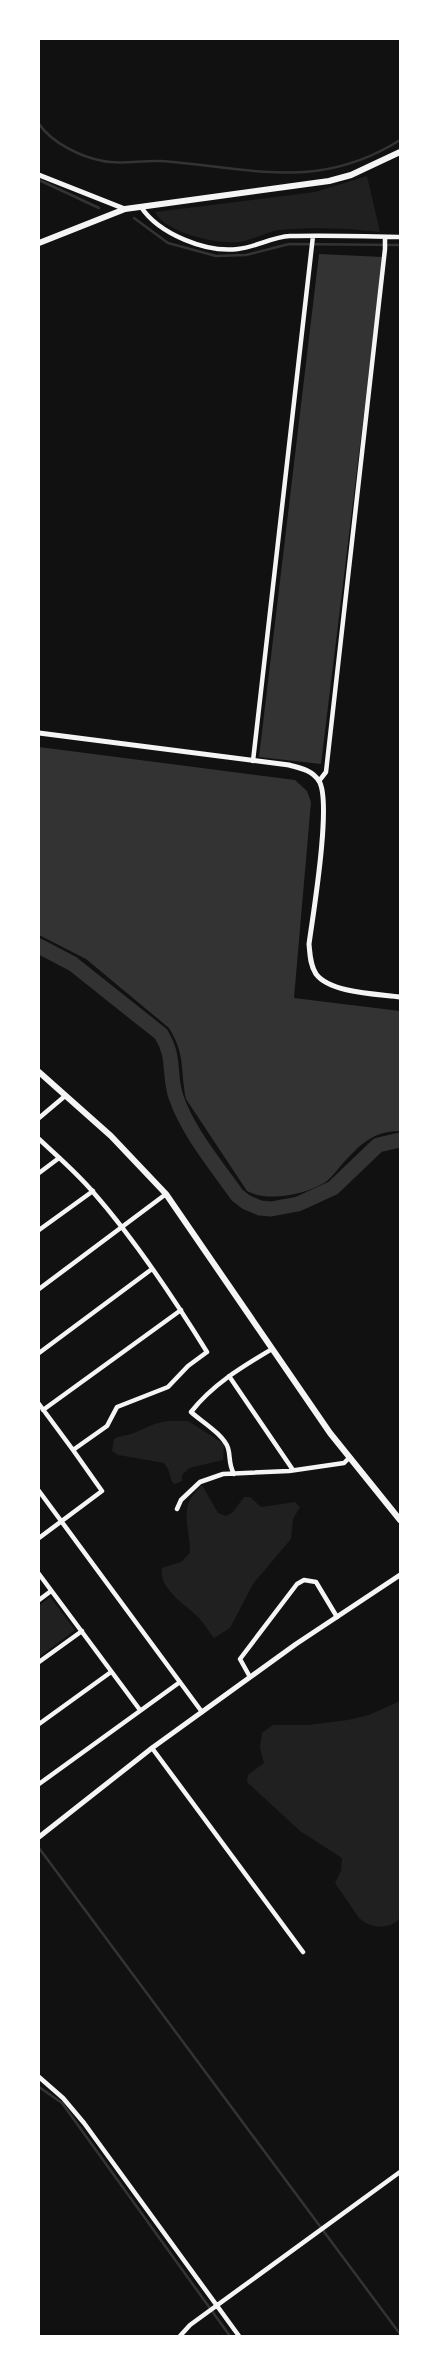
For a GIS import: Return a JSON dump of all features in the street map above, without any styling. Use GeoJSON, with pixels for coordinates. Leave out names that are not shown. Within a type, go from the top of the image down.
{"type":"FeatureCollection","features":[{"type":"Feature","properties":{"kind":"main road"},"geometry":{"type":"LineString","coordinates":[[39,243],[126,209],[284,189],[338,179],[400,152]]}},
{"type":"Feature","properties":{"kind":"main road"},"geometry":{"type":"LineString","coordinates":[[39,1072],[111,1136],[166,1194],[330,1433],[400,1520]]}},
{"type":"Feature","properties":{"kind":"street"},"geometry":{"type":"LineString","coordinates":[[39,175],[126,209]]}},
{"type":"Feature","properties":{"kind":"street"},"geometry":{"type":"LineString","coordinates":[[141,207],[146,214],[170,234],[192,243],[227,249],[253,246],[274,238],[350,234],[400,237]]}},
{"type":"Feature","properties":{"kind":"street"},"geometry":{"type":"LineString","coordinates":[[253,761],[313,236]]}},
{"type":"Feature","properties":{"kind":"street"},"geometry":{"type":"LineString","coordinates":[[319,781],[326,772],[385,237]]}},
{"type":"Feature","properties":{"kind":"street"},"geometry":{"type":"LineString","coordinates":[[39,734],[306,769],[319,781],[324,807],[309,944],[311,964],[317,974],[329,984],[345,990],[400,997]]}},
{"type":"Feature","properties":{"kind":"street"},"geometry":{"type":"LineString","coordinates":[[39,1118],[65,1096]]}},
{"type":"Feature","properties":{"kind":"street"},"geometry":{"type":"LineString","coordinates":[[39,1139],[93,1192],[122,1226],[181,1310],[207,1352],[188,1366],[168,1387],[116,1407],[107,1426],[73,1450]]}},
{"type":"Feature","properties":{"kind":"street"},"geometry":{"type":"LineString","coordinates":[[39,1174],[59,1158]]}},
{"type":"Feature","properties":{"kind":"street"},"geometry":{"type":"LineString","coordinates":[[39,1230],[93,1192]]}},
{"type":"Feature","properties":{"kind":"street"},"geometry":{"type":"LineString","coordinates":[[39,1288],[166,1194]]}},
{"type":"Feature","properties":{"kind":"street"},"geometry":{"type":"LineString","coordinates":[[39,1353],[152,1270]]}},
{"type":"Feature","properties":{"kind":"street"},"geometry":{"type":"LineString","coordinates":[[43,1410],[181,1310]]}},
{"type":"Feature","properties":{"kind":"street"},"geometry":{"type":"LineString","coordinates":[[234,1474],[229,1464],[228,1449],[223,1440],[191,1412],[202,1398],[229,1376],[272,1349]]}},
{"type":"Feature","properties":{"kind":"street"},"geometry":{"type":"LineString","coordinates":[[229,1376],[293,1470]]}},
{"type":"Feature","properties":{"kind":"street"},"geometry":{"type":"LineString","coordinates":[[39,1404],[102,1491],[39,1538]]}},
{"type":"Feature","properties":{"kind":"street"},"geometry":{"type":"LineString","coordinates":[[177,1509],[181,1500],[200,1482],[223,1474],[293,1470],[344,1463],[350,1457]]}},
{"type":"Feature","properties":{"kind":"street"},"geometry":{"type":"LineString","coordinates":[[39,1491],[202,1712]]}},
{"type":"Feature","properties":{"kind":"street"},"geometry":{"type":"LineString","coordinates":[[39,1574],[140,1710]]}},
{"type":"Feature","properties":{"kind":"street"},"geometry":{"type":"LineString","coordinates":[[39,1837],[152,1748],[250,1677],[400,1575]]}},
{"type":"Feature","properties":{"kind":"street"},"geometry":{"type":"LineString","coordinates":[[250,1677],[240,1659],[297,1584],[304,1580],[316,1582],[337,1617]]}},
{"type":"Feature","properties":{"kind":"street"},"geometry":{"type":"LineString","coordinates":[[39,1600],[51,1591]]}},
{"type":"Feature","properties":{"kind":"street"},"geometry":{"type":"LineString","coordinates":[[39,1662],[82,1631]]}},
{"type":"Feature","properties":{"kind":"street"},"geometry":{"type":"LineString","coordinates":[[39,1724],[111,1672]]}},
{"type":"Feature","properties":{"kind":"street"},"geometry":{"type":"LineString","coordinates":[[39,1784],[180,1682]]}},
{"type":"Feature","properties":{"kind":"street"},"geometry":{"type":"LineString","coordinates":[[152,1748],[304,1952]]}},
{"type":"Feature","properties":{"kind":"street"},"geometry":{"type":"LineString","coordinates":[[39,2077],[63,2098],[84,2123],[239,2336]]}},
{"type":"Feature","properties":{"kind":"street"},"geometry":{"type":"LineString","coordinates":[[180,2336],[190,2325],[400,2172]]}},
{"type":"Feature","properties":{"kind":"shaded area"},"geometry":{"type":"Polygon","coordinates":[[[367,176],[380,232],[330,228],[292,229],[274,231],[239,242],[218,241],[192,236],[169,226],[155,212],[315,192],[367,176]]]}},
{"type":"Feature","properties":{"kind":"shaded area"},"geometry":{"type":"Polygon","coordinates":[[[319,254],[383,257],[321,764],[259,757],[319,254]]]}},
{"type":"Feature","properties":{"kind":"shaded area"},"geometry":{"type":"Polygon","coordinates":[[[39,747],[295,780],[307,791],[311,802],[294,998],[400,1011],[400,1131],[372,1137],[351,1154],[330,1179],[306,1191],[286,1196],[265,1196],[247,1191],[186,1099],[182,1063],[178,1047],[169,1028],[86,959],[39,935],[39,747]]]}},
{"type":"Feature","properties":{"kind":"shaded area"},"geometry":{"type":"Polygon","coordinates":[[[169,1421],[188,1421],[224,1444],[223,1460],[189,1468],[182,1475],[182,1481],[175,1484],[172,1482],[164,1463],[118,1455],[112,1451],[114,1439],[154,1424],[169,1421]]]}},
{"type":"Feature","properties":{"kind":"shaded area"},"geometry":{"type":"Polygon","coordinates":[[[202,1485],[218,1513],[226,1516],[232,1513],[244,1497],[250,1497],[261,1507],[295,1502],[300,1507],[293,1519],[291,1539],[253,1584],[230,1628],[214,1638],[200,1619],[169,1590],[162,1576],[162,1568],[181,1562],[190,1553],[187,1509],[194,1493],[202,1485]]]}},
{"type":"Feature","properties":{"kind":"shaded area"},"geometry":{"type":"Polygon","coordinates":[[[50,1597],[75,1630],[39,1657],[39,1606],[50,1597]]]}},
{"type":"Feature","properties":{"kind":"shaded area"},"geometry":{"type":"Polygon","coordinates":[[[400,1701],[400,1918],[391,1925],[380,1927],[364,1922],[359,1918],[335,1883],[341,1871],[342,1858],[300,1831],[247,1782],[248,1775],[264,1763],[260,1747],[262,1733],[273,1725],[308,1725],[348,1720],[369,1715],[400,1701]]]}},
{"type":"Feature","properties":{"kind":"waterway"},"geometry":{"type":"LineString","coordinates":[[39,124],[59,143],[77,153],[103,161],[117,163],[160,161],[276,172],[315,171],[338,167],[370,156],[400,140]]}},
{"type":"Feature","properties":{"kind":"waterway"},"geometry":{"type":"LineString","coordinates":[[39,180],[99,208]]}},
{"type":"Feature","properties":{"kind":"waterway"},"geometry":{"type":"LineString","coordinates":[[134,218],[168,243],[216,256],[246,255],[289,244],[400,245]]}},
{"type":"Feature","properties":{"kind":"waterway"},"geometry":{"type":"LineString","coordinates":[[39,946],[73,964],[161,1034],[169,1051],[172,1080],[181,1110],[203,1148],[237,1195],[246,1202],[260,1208],[271,1209],[298,1204],[333,1188],[378,1145],[400,1140]]}},
{"type":"Feature","properties":{"kind":"waterway"},"geometry":{"type":"LineString","coordinates":[[39,1848],[400,2334]]}},
{"type":"Feature","properties":{"kind":"waterway"},"geometry":{"type":"LineString","coordinates":[[39,2087],[62,2103],[230,2336]]}}]}
